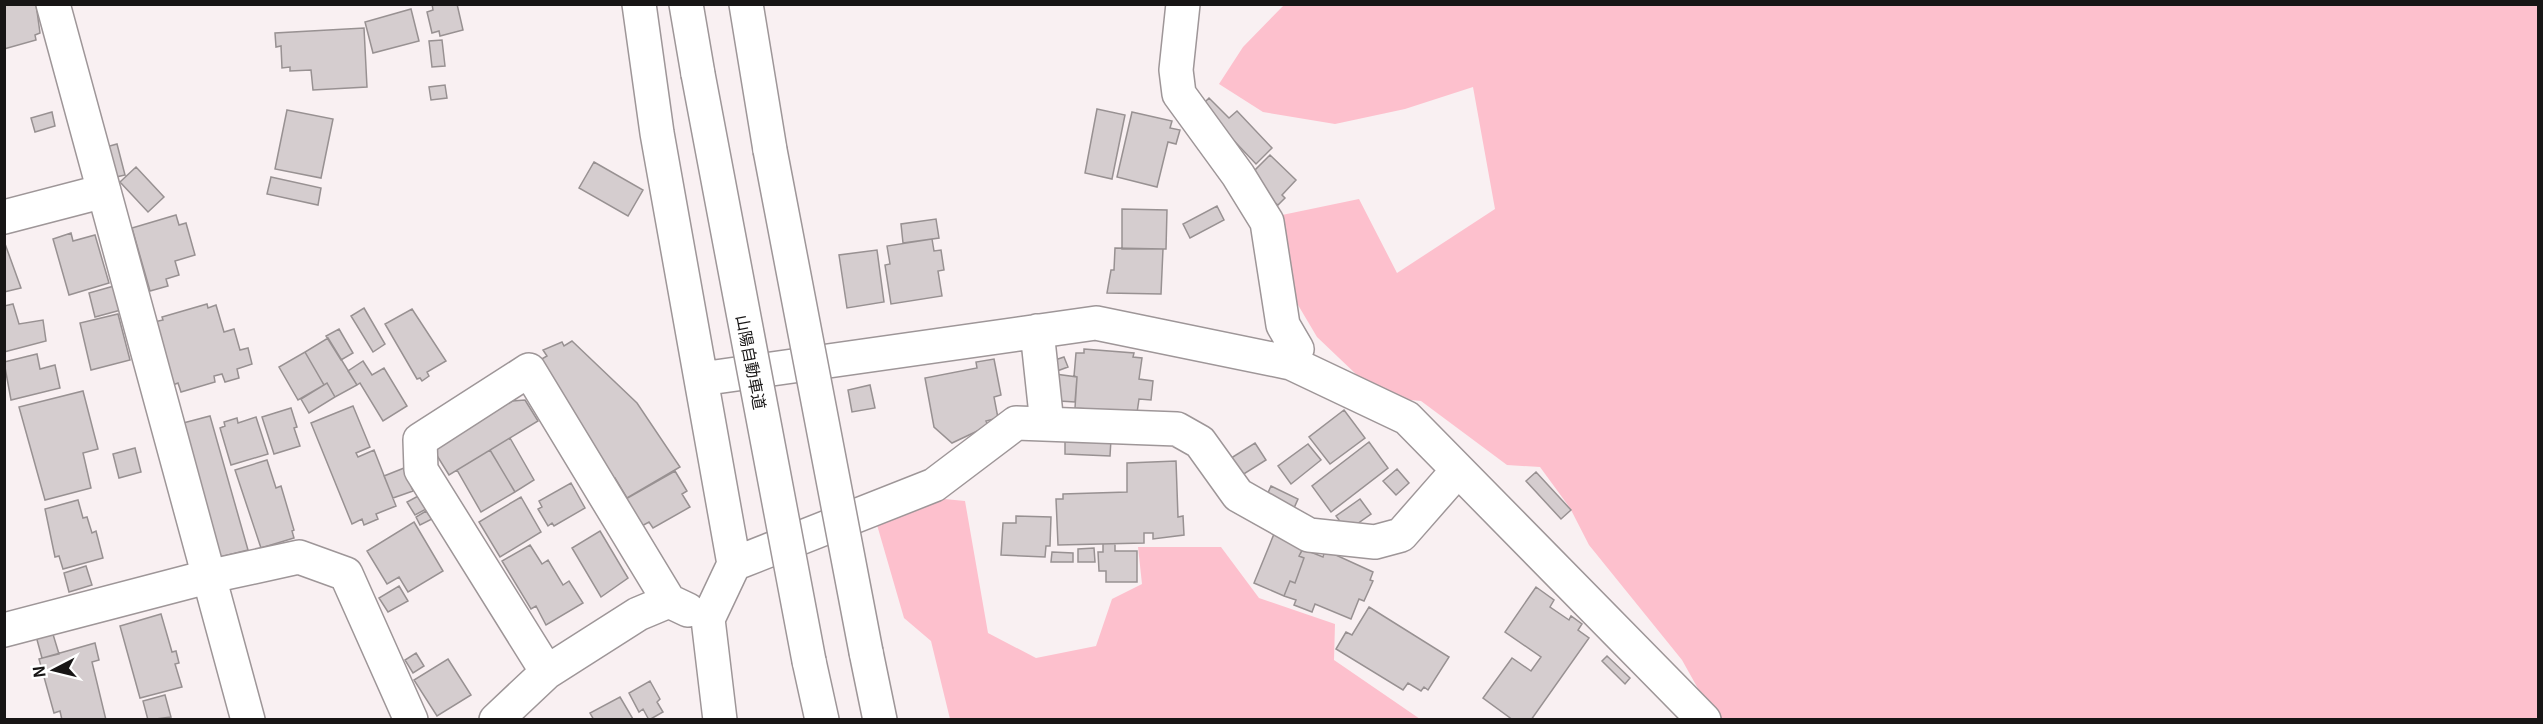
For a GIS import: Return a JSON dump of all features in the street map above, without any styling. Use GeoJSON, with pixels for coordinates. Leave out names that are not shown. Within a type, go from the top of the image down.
{"type":"FeatureCollection","features":[{"type":"Feature","properties":{"kind":"main road"},"geometry":{"type":"LineString","coordinates":[[52,4],[248,720]]}},
{"type":"Feature","properties":{"kind":"main road"},"geometry":{"type":"LineString","coordinates":[[639,4],[657,133],[734,564],[708,619],[720,720]]}},
{"type":"Feature","properties":{"kind":"main road","name":"山陽自動車道"},"geometry":{"type":"LineString","coordinates":[[686,4],[822,720]]}},
{"type":"Feature","properties":{"kind":"main road"},"geometry":{"type":"LineString","coordinates":[[746,4],[770,150],[880,720]]}},
{"type":"Feature","properties":{"kind":"main road"},"geometry":{"type":"LineString","coordinates":[[1183,4],[1176,70],[1179,94],[1238,175],[1267,222],[1283,325],[1297,349],[1292,363]]}},
{"type":"Feature","properties":{"kind":"main road"},"geometry":{"type":"LineString","coordinates":[[4,217],[104,191]]}},
{"type":"Feature","properties":{"kind":"main road"},"geometry":{"type":"LineString","coordinates":[[701,379],[1096,323],[1292,363],[1407,418],[1704,720]]}},
{"type":"Feature","properties":{"kind":"main road"},"geometry":{"type":"LineString","coordinates":[[1037,331],[1047,424]]}},
{"type":"Feature","properties":{"kind":"main road"},"geometry":{"type":"LineString","coordinates":[[547,672],[421,470],[420,440],[529,370],[669,601],[708,619]]}},
{"type":"Feature","properties":{"kind":"main road"},"geometry":{"type":"LineString","coordinates":[[734,564],[934,485],[1016,423],[1177,429],[1200,442],[1238,495],[1309,535],[1375,542],[1401,535],[1458,470]]}},
{"type":"Feature","properties":{"kind":"main road"},"geometry":{"type":"LineString","coordinates":[[4,630],[207,577],[299,557],[346,574],[411,720]]}},
{"type":"Feature","properties":{"kind":"main road"},"geometry":{"type":"LineString","coordinates":[[496,720],[547,672],[638,614],[669,601]]}},
{"type":"Feature","properties":{"kind":"shaded area"},"geometry":{"type":"Polygon","coordinates":[[[1284,5],[2538,5],[2538,719],[1715,719],[1682,660],[1589,545],[1570,508],[1540,467],[1507,465],[1421,401],[1380,397],[1317,337],[1285,283],[1282,215],[1359,199],[1397,273],[1495,209],[1473,87],[1405,109],[1335,124],[1263,112],[1219,84],[1243,47],[1284,5]]]}},
{"type":"Feature","properties":{"kind":"shaded area"},"geometry":{"type":"Polygon","coordinates":[[[914,496],[965,501],[988,633],[1036,658],[1096,646],[1112,599],[1142,584],[1138,547],[1221,547],[1259,598],[1335,624],[1334,660],[1420,719],[950,719],[931,641],[904,618],[875,518],[914,496]]]}},
{"type":"Feature","properties":{"kind":"building"},"geometry":{"type":"Polygon","coordinates":[[[4,4],[36,4],[40,33],[35,35],[36,40],[4,49],[4,4]]]}},
{"type":"Feature","properties":{"kind":"building"},"geometry":{"type":"Polygon","coordinates":[[[432,4],[457,4],[463,30],[440,36],[439,31],[432,33],[427,12],[433,10],[432,4]]]}},
{"type":"Feature","properties":{"kind":"building"},"geometry":{"type":"Polygon","coordinates":[[[411,9],[419,41],[373,53],[365,22],[411,9]]]}},
{"type":"Feature","properties":{"kind":"building"},"geometry":{"type":"Polygon","coordinates":[[[364,28],[367,87],[313,90],[311,70],[290,71],[290,67],[282,68],[281,46],[276,47],[275,33],[364,28]]]}},
{"type":"Feature","properties":{"kind":"building"},"geometry":{"type":"Polygon","coordinates":[[[442,40],[445,66],[432,67],[429,41],[442,40]]]}},
{"type":"Feature","properties":{"kind":"building"},"geometry":{"type":"Polygon","coordinates":[[[445,85],[447,98],[431,100],[429,87],[445,85]]]}},
{"type":"Feature","properties":{"kind":"building"},"geometry":{"type":"Polygon","coordinates":[[[1209,98],[1229,118],[1237,111],[1272,148],[1256,164],[1201,106],[1209,98]]]}},
{"type":"Feature","properties":{"kind":"building"},"geometry":{"type":"Polygon","coordinates":[[[1097,109],[1125,115],[1112,179],[1085,173],[1097,109]]]}},
{"type":"Feature","properties":{"kind":"building"},"geometry":{"type":"Polygon","coordinates":[[[287,110],[333,119],[321,178],[275,169],[287,110]]]}},
{"type":"Feature","properties":{"kind":"building"},"geometry":{"type":"Polygon","coordinates":[[[52,112],[55,126],[35,132],[31,118],[52,112]]]}},
{"type":"Feature","properties":{"kind":"building"},"geometry":{"type":"Polygon","coordinates":[[[1132,112],[1172,121],[1170,128],[1180,130],[1176,144],[1168,142],[1157,187],[1117,177],[1132,112]]]}},
{"type":"Feature","properties":{"kind":"building"},"geometry":{"type":"Polygon","coordinates":[[[117,144],[125,175],[116,177],[106,147],[117,144]]]}},
{"type":"Feature","properties":{"kind":"building"},"geometry":{"type":"Polygon","coordinates":[[[1270,155],[1296,180],[1282,195],[1285,198],[1278,205],[1274,202],[1272,204],[1255,170],[1270,155]]]}},
{"type":"Feature","properties":{"kind":"building"},"geometry":{"type":"Polygon","coordinates":[[[594,162],[643,190],[628,216],[579,188],[594,162]]]}},
{"type":"Feature","properties":{"kind":"building"},"geometry":{"type":"Polygon","coordinates":[[[136,167],[164,197],[148,212],[120,182],[136,167]]]}},
{"type":"Feature","properties":{"kind":"building"},"geometry":{"type":"Polygon","coordinates":[[[271,177],[321,188],[318,205],[267,194],[271,177]]]}},
{"type":"Feature","properties":{"kind":"building"},"geometry":{"type":"Polygon","coordinates":[[[1217,206],[1224,220],[1190,238],[1183,224],[1217,206]]]}},
{"type":"Feature","properties":{"kind":"building"},"geometry":{"type":"Polygon","coordinates":[[[1122,209],[1167,210],[1166,249],[1122,249],[1122,209]]]}},
{"type":"Feature","properties":{"kind":"building"},"geometry":{"type":"Polygon","coordinates":[[[176,215],[179,225],[186,223],[195,255],[175,261],[179,275],[166,279],[168,286],[150,291],[132,228],[176,215]]]}},
{"type":"Feature","properties":{"kind":"building"},"geometry":{"type":"Polygon","coordinates":[[[936,219],[939,238],[903,243],[901,224],[936,219]]]}},
{"type":"Feature","properties":{"kind":"building"},"geometry":{"type":"Polygon","coordinates":[[[71,233],[73,241],[95,235],[109,283],[69,295],[53,239],[71,233]]]}},
{"type":"Feature","properties":{"kind":"building"},"geometry":{"type":"Polygon","coordinates":[[[932,239],[934,251],[941,250],[944,270],[938,271],[942,296],[891,304],[885,265],[890,264],[887,246],[932,239]]]}},
{"type":"Feature","properties":{"kind":"building"},"geometry":{"type":"Polygon","coordinates":[[[4,241],[21,288],[4,292],[4,241]]]}},
{"type":"Feature","properties":{"kind":"building"},"geometry":{"type":"Polygon","coordinates":[[[1115,248],[1163,249],[1161,294],[1107,293],[1111,270],[1114,270],[1115,248]]]}},
{"type":"Feature","properties":{"kind":"building"},"geometry":{"type":"Polygon","coordinates":[[[877,250],[884,302],[847,308],[839,255],[877,250]]]}},
{"type":"Feature","properties":{"kind":"building"},"geometry":{"type":"Polygon","coordinates":[[[114,286],[121,310],[95,317],[89,293],[114,286]]]}},
{"type":"Feature","properties":{"kind":"building"},"geometry":{"type":"Polygon","coordinates":[[[13,304],[19,324],[43,320],[46,341],[4,352],[4,306],[13,304]]]}},
{"type":"Feature","properties":{"kind":"building"},"geometry":{"type":"Polygon","coordinates":[[[207,304],[208,308],[216,305],[224,332],[234,329],[240,350],[248,348],[252,364],[237,369],[239,378],[225,382],[222,374],[214,376],[215,382],[181,392],[178,383],[173,385],[154,322],[163,320],[162,317],[207,304]]]}},
{"type":"Feature","properties":{"kind":"building"},"geometry":{"type":"Polygon","coordinates":[[[364,308],[385,344],[373,352],[351,316],[364,308]]]}},
{"type":"Feature","properties":{"kind":"building"},"geometry":{"type":"Polygon","coordinates":[[[412,309],[446,361],[427,372],[429,376],[422,381],[420,378],[417,379],[385,324],[412,309]]]}},
{"type":"Feature","properties":{"kind":"building"},"geometry":{"type":"Polygon","coordinates":[[[118,314],[130,360],[91,370],[80,323],[118,314]]]}},
{"type":"Feature","properties":{"kind":"building"},"geometry":{"type":"Polygon","coordinates":[[[339,329],[353,353],[341,360],[326,336],[339,329]]]}},
{"type":"Feature","properties":{"kind":"building"},"geometry":{"type":"Polygon","coordinates":[[[328,338],[357,385],[335,397],[327,383],[324,385],[305,352],[328,338]]]}},
{"type":"Feature","properties":{"kind":"building"},"geometry":{"type":"Polygon","coordinates":[[[572,341],[637,403],[680,467],[627,498],[615,478],[610,481],[540,360],[547,356],[543,350],[562,342],[564,346],[572,341]]]}},
{"type":"Feature","properties":{"kind":"building"},"geometry":{"type":"Polygon","coordinates":[[[1084,349],[1134,353],[1133,357],[1142,358],[1139,379],[1153,381],[1151,400],[1139,399],[1137,413],[1075,408],[1076,353],[1084,353],[1084,349]]]}},
{"type":"Feature","properties":{"kind":"building"},"geometry":{"type":"Polygon","coordinates":[[[305,352],[324,385],[298,400],[279,367],[305,352]]]}},
{"type":"Feature","properties":{"kind":"building"},"geometry":{"type":"Polygon","coordinates":[[[37,354],[40,369],[55,365],[60,388],[11,400],[4,362],[37,354]]]}},
{"type":"Feature","properties":{"kind":"building"},"geometry":{"type":"Polygon","coordinates":[[[1064,357],[1068,367],[1057,371],[1052,361],[1064,357]]]}},
{"type":"Feature","properties":{"kind":"building"},"geometry":{"type":"Polygon","coordinates":[[[994,359],[1001,395],[994,397],[998,418],[986,421],[988,426],[952,443],[934,427],[925,378],[977,368],[976,362],[994,359]]]}},
{"type":"Feature","properties":{"kind":"building"},"geometry":{"type":"Polygon","coordinates":[[[363,361],[372,375],[384,368],[407,406],[383,421],[360,383],[357,385],[348,371],[363,361]]]}},
{"type":"Feature","properties":{"kind":"building"},"geometry":{"type":"Polygon","coordinates":[[[1055,374],[1077,377],[1075,402],[1059,401],[1055,374]]]}},
{"type":"Feature","properties":{"kind":"building"},"geometry":{"type":"Polygon","coordinates":[[[327,383],[335,397],[309,413],[301,399],[327,383]]]}},
{"type":"Feature","properties":{"kind":"building"},"geometry":{"type":"Polygon","coordinates":[[[870,385],[875,408],[852,412],[848,390],[870,385]]]}},
{"type":"Feature","properties":{"kind":"building"},"geometry":{"type":"Polygon","coordinates":[[[83,391],[98,449],[83,453],[91,488],[45,500],[19,407],[83,391]]]}},
{"type":"Feature","properties":{"kind":"building"},"geometry":{"type":"Polygon","coordinates":[[[525,400],[538,421],[449,475],[436,454],[437,446],[512,401],[525,400]]]}},
{"type":"Feature","properties":{"kind":"building"},"geometry":{"type":"Polygon","coordinates":[[[353,406],[370,447],[356,453],[358,457],[374,450],[396,506],[376,514],[378,519],[364,525],[362,519],[352,524],[311,423],[353,406]]]}},
{"type":"Feature","properties":{"kind":"building"},"geometry":{"type":"Polygon","coordinates":[[[291,408],[300,446],[274,454],[262,417],[291,408]]]}},
{"type":"Feature","properties":{"kind":"building"},"geometry":{"type":"Polygon","coordinates":[[[1344,410],[1365,438],[1330,464],[1309,437],[1344,410]]]}},
{"type":"Feature","properties":{"kind":"building"},"geometry":{"type":"Polygon","coordinates":[[[210,416],[248,550],[220,557],[183,423],[210,416]]]}},
{"type":"Feature","properties":{"kind":"building"},"geometry":{"type":"Polygon","coordinates":[[[256,417],[268,454],[231,465],[220,428],[225,426],[224,422],[237,418],[238,423],[256,417]]]}},
{"type":"Feature","properties":{"kind":"building"},"geometry":{"type":"Polygon","coordinates":[[[1065,437],[1111,439],[1110,456],[1065,454],[1065,437]]]}},
{"type":"Feature","properties":{"kind":"building"},"geometry":{"type":"Polygon","coordinates":[[[510,438],[534,480],[515,492],[490,450],[510,438]]]}},
{"type":"Feature","properties":{"kind":"building"},"geometry":{"type":"Polygon","coordinates":[[[1369,442],[1388,468],[1331,512],[1312,486],[1369,442]]]}},
{"type":"Feature","properties":{"kind":"building"},"geometry":{"type":"Polygon","coordinates":[[[1255,443],[1266,460],[1239,477],[1228,460],[1255,443]]]}},
{"type":"Feature","properties":{"kind":"building"},"geometry":{"type":"Polygon","coordinates":[[[1308,444],[1321,460],[1291,484],[1278,466],[1308,444]]]}},
{"type":"Feature","properties":{"kind":"building"},"geometry":{"type":"Polygon","coordinates":[[[135,448],[141,472],[119,478],[113,454],[135,448]]]}},
{"type":"Feature","properties":{"kind":"building"},"geometry":{"type":"Polygon","coordinates":[[[490,450],[515,492],[481,512],[457,470],[490,450]]]}},
{"type":"Feature","properties":{"kind":"building"},"geometry":{"type":"Polygon","coordinates":[[[267,460],[276,488],[281,486],[294,530],[292,531],[294,538],[261,548],[235,470],[267,460]]]}},
{"type":"Feature","properties":{"kind":"building"},"geometry":{"type":"Polygon","coordinates":[[[1176,461],[1178,517],[1183,516],[1184,535],[1153,539],[1153,533],[1144,533],[1144,543],[1058,545],[1056,499],[1063,499],[1063,494],[1127,492],[1127,463],[1176,461]]]}},
{"type":"Feature","properties":{"kind":"building"},"geometry":{"type":"Polygon","coordinates":[[[404,468],[413,491],[393,498],[384,476],[404,468]]]}},
{"type":"Feature","properties":{"kind":"building"},"geometry":{"type":"Polygon","coordinates":[[[1397,469],[1409,483],[1396,495],[1383,481],[1397,469]]]}},
{"type":"Feature","properties":{"kind":"building"},"geometry":{"type":"Polygon","coordinates":[[[675,471],[687,491],[682,494],[690,507],[653,528],[649,522],[640,527],[624,500],[675,471]]]}},
{"type":"Feature","properties":{"kind":"building"},"geometry":{"type":"Polygon","coordinates":[[[1536,472],[1571,510],[1561,519],[1526,481],[1536,472]]]}},
{"type":"Feature","properties":{"kind":"building"},"geometry":{"type":"Polygon","coordinates":[[[571,483],[585,508],[554,526],[552,523],[548,526],[538,509],[542,507],[539,501],[571,483]]]}},
{"type":"Feature","properties":{"kind":"building"},"geometry":{"type":"Polygon","coordinates":[[[1271,486],[1298,499],[1294,508],[1267,495],[1271,486]]]}},
{"type":"Feature","properties":{"kind":"building"},"geometry":{"type":"Polygon","coordinates":[[[420,495],[428,508],[415,515],[407,502],[420,495]]]}},
{"type":"Feature","properties":{"kind":"building"},"geometry":{"type":"Polygon","coordinates":[[[521,497],[541,532],[500,557],[479,522],[521,497]]]}},
{"type":"Feature","properties":{"kind":"building"},"geometry":{"type":"Polygon","coordinates":[[[1360,499],[1371,514],[1347,531],[1336,516],[1360,499]]]}},
{"type":"Feature","properties":{"kind":"building"},"geometry":{"type":"Polygon","coordinates":[[[78,500],[83,518],[87,517],[92,533],[96,531],[103,558],[63,569],[59,556],[55,557],[45,509],[78,500]]]}},
{"type":"Feature","properties":{"kind":"building"},"geometry":{"type":"Polygon","coordinates":[[[426,511],[432,519],[420,525],[416,517],[426,511]]]}},
{"type":"Feature","properties":{"kind":"building"},"geometry":{"type":"Polygon","coordinates":[[[1016,516],[1051,517],[1050,546],[1046,546],[1045,557],[1001,555],[1003,523],[1016,523],[1016,516]]]}},
{"type":"Feature","properties":{"kind":"building"},"geometry":{"type":"Polygon","coordinates":[[[414,522],[443,571],[408,592],[399,577],[387,584],[367,551],[414,522]]]}},
{"type":"Feature","properties":{"kind":"building"},"geometry":{"type":"Polygon","coordinates":[[[600,531],[628,578],[601,597],[572,548],[600,531]]]}},
{"type":"Feature","properties":{"kind":"building"},"geometry":{"type":"Polygon","coordinates":[[[1274,534],[1304,546],[1299,556],[1304,558],[1295,583],[1290,581],[1284,596],[1254,583],[1274,534]]]}},
{"type":"Feature","properties":{"kind":"building"},"geometry":{"type":"Polygon","coordinates":[[[1103,544],[1115,544],[1115,551],[1137,551],[1137,582],[1106,582],[1106,571],[1099,571],[1098,552],[1103,552],[1103,544]]]}},
{"type":"Feature","properties":{"kind":"building"},"geometry":{"type":"Polygon","coordinates":[[[530,545],[542,564],[548,560],[563,585],[569,581],[583,603],[546,625],[536,606],[531,609],[502,561],[530,545]]]}},
{"type":"Feature","properties":{"kind":"building"},"geometry":{"type":"Polygon","coordinates":[[[1094,548],[1095,562],[1078,562],[1078,549],[1094,548]]]}},
{"type":"Feature","properties":{"kind":"building"},"geometry":{"type":"Polygon","coordinates":[[[1303,549],[1323,557],[1325,550],[1373,572],[1370,580],[1373,581],[1364,601],[1359,599],[1351,619],[1315,604],[1312,612],[1294,605],[1296,600],[1284,596],[1290,581],[1295,583],[1304,558],[1299,556],[1303,549]]]}},
{"type":"Feature","properties":{"kind":"building"},"geometry":{"type":"Polygon","coordinates":[[[1052,552],[1073,553],[1073,562],[1051,562],[1052,552]]]}},
{"type":"Feature","properties":{"kind":"building"},"geometry":{"type":"Polygon","coordinates":[[[86,566],[92,585],[69,592],[64,573],[86,566]]]}},
{"type":"Feature","properties":{"kind":"building"},"geometry":{"type":"Polygon","coordinates":[[[399,586],[408,601],[388,612],[379,598],[399,586]]]}},
{"type":"Feature","properties":{"kind":"building"},"geometry":{"type":"Polygon","coordinates":[[[1536,587],[1554,600],[1550,607],[1569,620],[1571,616],[1582,624],[1578,630],[1589,638],[1531,720],[1513,720],[1483,698],[1512,658],[1531,671],[1541,657],[1505,632],[1536,587]]]}},
{"type":"Feature","properties":{"kind":"building"},"geometry":{"type":"Polygon","coordinates":[[[1369,607],[1449,657],[1428,690],[1424,687],[1421,691],[1408,683],[1403,690],[1336,649],[1346,632],[1352,635],[1369,607]]]}},
{"type":"Feature","properties":{"kind":"building"},"geometry":{"type":"Polygon","coordinates":[[[161,614],[172,652],[176,651],[179,663],[175,664],[182,687],[140,698],[120,626],[161,614]]]}},
{"type":"Feature","properties":{"kind":"building"},"geometry":{"type":"Polygon","coordinates":[[[52,631],[59,654],[42,658],[36,636],[52,631]]]}},
{"type":"Feature","properties":{"kind":"building"},"geometry":{"type":"Polygon","coordinates":[[[95,643],[99,660],[92,662],[106,720],[62,720],[60,711],[54,713],[39,659],[95,643]]]}},
{"type":"Feature","properties":{"kind":"building"},"geometry":{"type":"Polygon","coordinates":[[[416,653],[424,666],[413,673],[405,660],[416,653]]]}},
{"type":"Feature","properties":{"kind":"building"},"geometry":{"type":"Polygon","coordinates":[[[1607,656],[1630,678],[1625,684],[1602,661],[1607,656]]]}},
{"type":"Feature","properties":{"kind":"building"},"geometry":{"type":"Polygon","coordinates":[[[448,659],[471,695],[437,716],[414,680],[448,659]]]}},
{"type":"Feature","properties":{"kind":"building"},"geometry":{"type":"Polygon","coordinates":[[[650,681],[660,699],[657,702],[663,712],[649,720],[643,709],[639,712],[629,693],[650,681]]]}},
{"type":"Feature","properties":{"kind":"building"},"geometry":{"type":"Polygon","coordinates":[[[165,695],[171,717],[148,720],[143,701],[165,695]]]}},
{"type":"Feature","properties":{"kind":"building"},"geometry":{"type":"Polygon","coordinates":[[[620,697],[633,719],[594,720],[590,713],[620,697]]]}}]}
